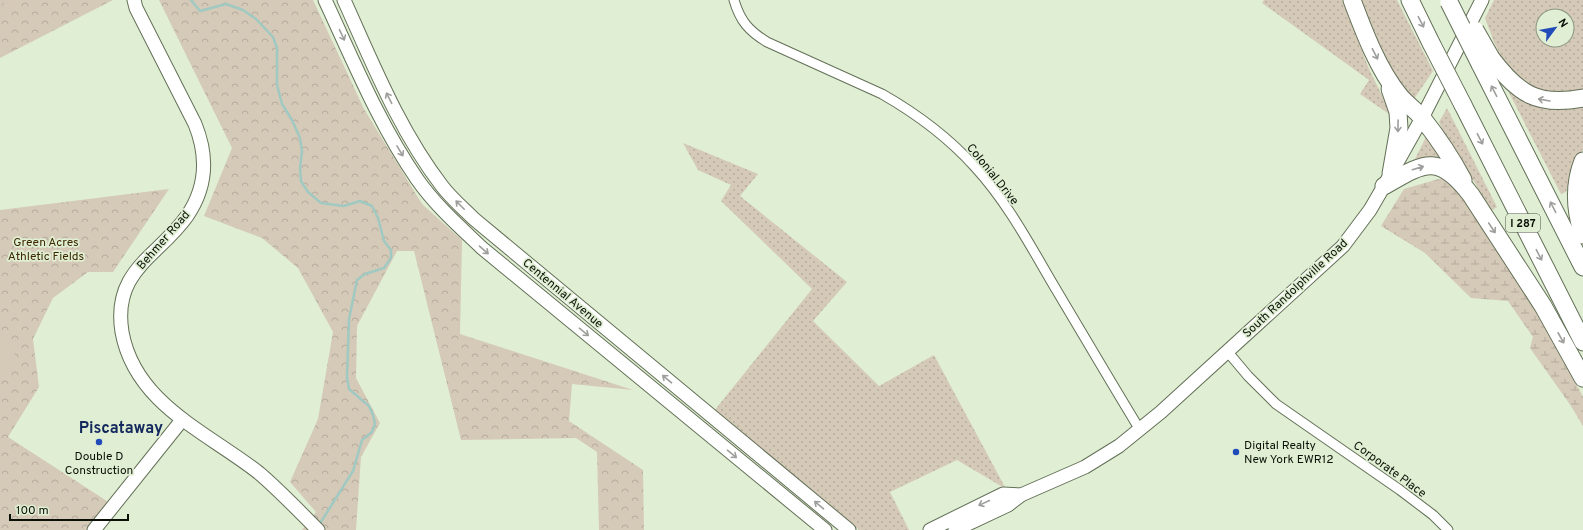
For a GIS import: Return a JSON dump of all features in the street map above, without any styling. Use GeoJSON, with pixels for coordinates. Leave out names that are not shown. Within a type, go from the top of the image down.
{"type":"FeatureCollection","features":[{"type":"Feature","properties":{"kind":"highway"},"geometry":{"type":"LineString","coordinates":[[1352,0],[1364,33],[1386,75],[1399,96],[1422,118],[1457,168],[1471,195]]}},
{"type":"Feature","properties":{"kind":"highway","name":"I 287"},"geometry":{"type":"LineString","coordinates":[[1410,0],[1583,342]]}},
{"type":"Feature","properties":{"kind":"highway","name":"I 287"},"geometry":{"type":"LineString","coordinates":[[1448,1],[1486,61],[1583,267]]}},
{"type":"Feature","properties":{"kind":"highway"},"geometry":{"type":"LineString","coordinates":[[1486,61],[1513,84],[1536,98],[1561,102],[1583,98]]}},
{"type":"Feature","properties":{"kind":"highway"},"geometry":{"type":"LineString","coordinates":[[1386,75],[1398,112],[1399,128],[1387,180]]}},
{"type":"Feature","properties":{"kind":"highway"},"geometry":{"type":"LineString","coordinates":[[1583,161],[1577,177],[1576,206],[1583,235]]}},
{"type":"Feature","properties":{"kind":"highway"},"geometry":{"type":"LineString","coordinates":[[1387,180],[1418,167],[1436,166],[1452,174],[1461,182],[1543,306],[1583,378]]}},
{"type":"Feature","properties":{"kind":"main road","name":"Behmer Road"},"geometry":{"type":"LineString","coordinates":[[134,0],[136,8],[196,124],[200,134],[205,157],[201,186],[197,198],[186,216],[140,264],[126,290],[122,302],[121,314],[124,342],[128,356],[146,386],[182,420],[229,451],[260,474],[314,526]]}},
{"type":"Feature","properties":{"kind":"main road","name":"Centennial Avenue"},"geometry":{"type":"LineString","coordinates":[[325,0],[372,100],[394,140],[418,180],[448,216],[482,248],[825,530]]}},
{"type":"Feature","properties":{"kind":"main road","name":"Centennial Avenue"},"geometry":{"type":"LineString","coordinates":[[344,0],[386,93],[406,132],[443,187],[474,219],[849,530]]}},
{"type":"Feature","properties":{"kind":"main road","name":"South Randolphville Road"},"geometry":{"type":"LineString","coordinates":[[957,529],[1008,505],[1020,495],[1085,467],[1113,450],[1140,430],[1343,246],[1367,215],[1387,180],[1422,118],[1482,0]]}},
{"type":"Feature","properties":{"kind":"main road"},"geometry":{"type":"LineString","coordinates":[[94,530],[182,420]]}},
{"type":"Feature","properties":{"kind":"main road","name":"South Randolphville Road"},"geometry":{"type":"LineString","coordinates":[[930,530],[1003,494],[1020,495]]}},
{"type":"Feature","properties":{"kind":"main road"},"geometry":{"type":"LineString","coordinates":[[805,513],[816,530]]}},
{"type":"Feature","properties":{"kind":"street","name":"Colonial Drive"},"geometry":{"type":"LineString","coordinates":[[734,0],[737,11],[742,20],[755,35],[767,42],[882,94],[896,102],[946,138],[975,167],[1015,220],[1140,430]]}},
{"type":"Feature","properties":{"kind":"street","name":"Corporate Place"},"geometry":{"type":"LineString","coordinates":[[1227,351],[1248,376],[1276,404],[1400,490],[1448,530]]}},
{"type":"Feature","properties":{"kind":"green space"},"geometry":{"type":"Polygon","coordinates":[[[0,0],[113,0],[0,58],[0,0]]]}},
{"type":"Feature","properties":{"kind":"green space"},"geometry":{"type":"Polygon","coordinates":[[[6,0],[14,0],[0,21],[0,9],[6,0]]]}},
{"type":"Feature","properties":{"kind":"green space"},"geometry":{"type":"Polygon","coordinates":[[[159,0],[313,0],[364,109],[422,204],[462,240],[460,334],[633,390],[572,384],[569,421],[643,470],[644,530],[599,530],[597,452],[576,438],[461,440],[414,251],[397,251],[357,326],[356,378],[380,423],[361,457],[356,530],[302,530],[316,512],[290,482],[318,419],[333,332],[298,268],[262,238],[204,216],[232,148],[159,0]]]}},
{"type":"Feature","properties":{"kind":"green space"},"geometry":{"type":"Polygon","coordinates":[[[1264,0],[1342,0],[1369,69],[1392,116],[1360,94],[1369,80],[1262,3],[1264,0]]]}},
{"type":"Feature","properties":{"kind":"green space"},"geometry":{"type":"Polygon","coordinates":[[[1361,0],[1397,0],[1433,71],[1414,99],[1393,76],[1361,0]]]}},
{"type":"Feature","properties":{"kind":"green space"},"geometry":{"type":"Polygon","coordinates":[[[1494,0],[1583,0],[1583,93],[1540,93],[1510,74],[1494,42],[1485,18],[1494,0]]]}},
{"type":"Feature","properties":{"kind":"green space"},"geometry":{"type":"Polygon","coordinates":[[[1502,79],[1583,102],[1583,149],[1575,164],[1566,192],[1561,194],[1502,79]]]}},
{"type":"Feature","properties":{"kind":"green space"},"geometry":{"type":"Polygon","coordinates":[[[1447,108],[1497,207],[1491,211],[1459,155],[1448,142],[1439,122],[1447,108]]]}},
{"type":"Feature","properties":{"kind":"green space"},"geometry":{"type":"Polygon","coordinates":[[[1426,137],[1428,137],[1452,168],[1416,161],[1415,159],[1426,137]]]}},
{"type":"Feature","properties":{"kind":"green space"},"geometry":{"type":"Polygon","coordinates":[[[683,143],[758,174],[740,196],[847,282],[813,321],[879,386],[934,355],[1006,489],[957,460],[890,492],[909,530],[859,530],[714,411],[812,289],[721,201],[731,185],[698,170],[683,143]]]}},
{"type":"Feature","properties":{"kind":"green space"},"geometry":{"type":"Polygon","coordinates":[[[1442,178],[1456,184],[1548,330],[1583,397],[1583,426],[1571,406],[1530,348],[1533,337],[1508,301],[1471,298],[1425,253],[1381,226],[1404,189],[1442,178]]]}},
{"type":"Feature","properties":{"kind":"green space","name":"Green Acres Athletic Fields"},"geometry":{"type":"Polygon","coordinates":[[[169,189],[113,272],[88,272],[53,298],[33,339],[39,387],[8,437],[110,503],[87,530],[0,530],[0,210],[169,189]]]}},
{"type":"Feature","properties":{"kind":"green space"},"geometry":{"type":"Polygon","coordinates":[[[0,334],[20,343],[0,385],[0,334]]]}},
{"type":"Feature","properties":{"kind":"waterway"},"geometry":{"type":"LineString","coordinates":[[191,0],[200,11],[226,4],[243,10],[256,19],[273,37],[277,48],[277,85],[282,104],[292,120],[300,138],[302,151],[300,168],[301,181],[308,192],[321,203],[344,206],[360,201],[372,206],[378,218],[384,241],[391,250],[391,258],[384,268],[365,274],[357,280],[349,319],[347,377],[349,389],[369,406],[375,424],[372,432],[362,440],[353,471],[319,525]]}},
{"type":"Feature","properties":{"kind":"place","name":"Double D Construction"},"geometry":{"type":"Point","coordinates":[99,442]}},
{"type":"Feature","properties":{"kind":"place","name":"Digital Realty New York EWR12"},"geometry":{"type":"Point","coordinates":[1236,452]}},
{"type":"Feature","properties":{"kind":"district","name":"Piscataway"},"geometry":{"type":"Point","coordinates":[121,427]}}]}
